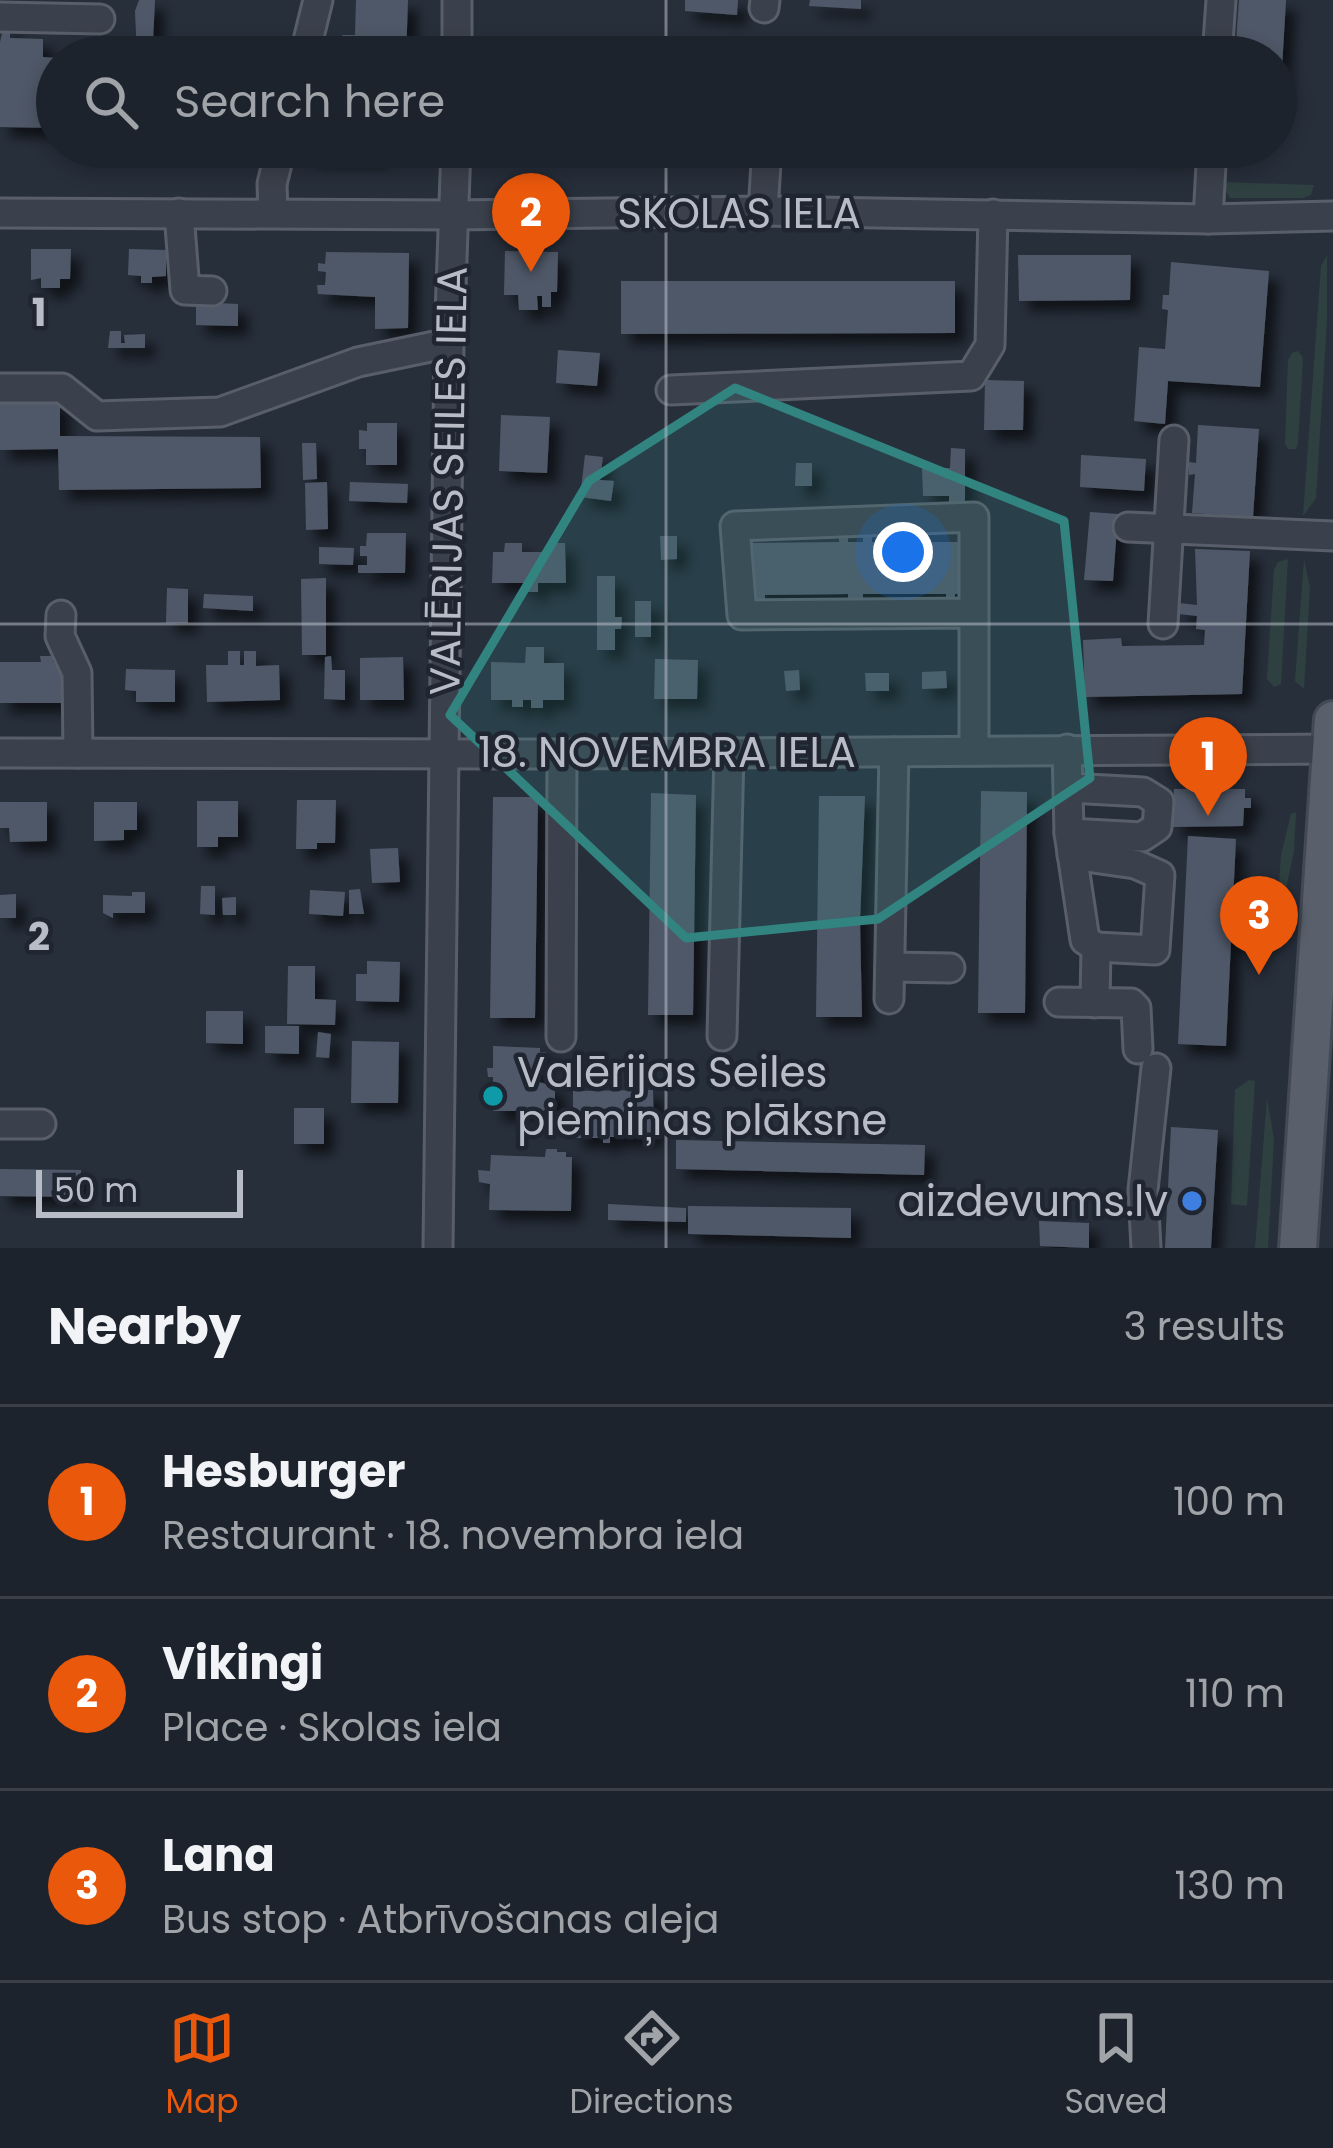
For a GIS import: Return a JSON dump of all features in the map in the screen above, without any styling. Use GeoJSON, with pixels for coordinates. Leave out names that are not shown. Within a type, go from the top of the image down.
{"type":"FeatureCollection","features":[{"type":"Feature","properties":{"kind":"main road"},"geometry":{"type":"LineString","coordinates":[[1298,1248],[1332,739]]}},
{"type":"Feature","properties":{"kind":"street"},"geometry":{"type":"LineString","coordinates":[[309,36],[318,0]]}},
{"type":"Feature","properties":{"kind":"street"},"geometry":{"type":"LineString","coordinates":[[457,36],[458,0]]}},
{"type":"Feature","properties":{"kind":"street"},"geometry":{"type":"LineString","coordinates":[[1218,36],[1221,0]]}},
{"type":"Feature","properties":{"kind":"street"},"geometry":{"type":"LineString","coordinates":[[0,17],[100,19]]}},
{"type":"Feature","properties":{"kind":"street"},"geometry":{"type":"LineString","coordinates":[[273,213],[276,168]]}},
{"type":"Feature","properties":{"kind":"street","name":"VALĒRIJAS SEILES IELA"},"geometry":{"type":"LineString","coordinates":[[438,1248],[455,168]]}},
{"type":"Feature","properties":{"kind":"street"},"geometry":{"type":"LineString","coordinates":[[763,211],[766,168]]}},
{"type":"Feature","properties":{"kind":"street"},"geometry":{"type":"LineString","coordinates":[[1208,219],[1211,168]]}},
{"type":"Feature","properties":{"kind":"street","name":"SKOLAS IELA"},"geometry":{"type":"LineString","coordinates":[[0,213],[763,211],[1208,219],[1333,216]]}},
{"type":"Feature","properties":{"kind":"street"},"geometry":{"type":"LineString","coordinates":[[179,213],[184,290],[212,291]]}},
{"type":"Feature","properties":{"kind":"street"},"geometry":{"type":"LineString","coordinates":[[671,390],[971,376],[990,345],[993,214]]}},
{"type":"Feature","properties":{"kind":"street"},"geometry":{"type":"LineString","coordinates":[[0,388],[62,388],[98,416],[220,412],[358,362],[449,343]]}},
{"type":"Feature","properties":{"kind":"street"},"geometry":{"type":"LineString","coordinates":[[1163,624],[1174,440]]}},
{"type":"Feature","properties":{"kind":"street"},"geometry":{"type":"LineString","coordinates":[[974,613],[742,615],[735,526],[974,518],[974,613],[974,751]]}},
{"type":"Feature","properties":{"kind":"street"},"geometry":{"type":"LineString","coordinates":[[1127,527],[1333,536]]}},
{"type":"Feature","properties":{"kind":"street"},"geometry":{"type":"LineString","coordinates":[[61,615],[60,636],[77,674],[78,753]]}},
{"type":"Feature","properties":{"kind":"street","name":"18. NOVEMBRA IELA"},"geometry":{"type":"LineString","coordinates":[[0,753],[894,752],[1332,739]]}},
{"type":"Feature","properties":{"kind":"street"},"geometry":{"type":"LineString","coordinates":[[1067,749],[1070,844],[1085,940],[1096,947],[1155,950],[1160,875],[1070,844]]}},
{"type":"Feature","properties":{"kind":"street"},"geometry":{"type":"LineString","coordinates":[[889,999],[894,752]]}},
{"type":"Feature","properties":{"kind":"street"},"geometry":{"type":"LineString","coordinates":[[722,1036],[729,753]]}},
{"type":"Feature","properties":{"kind":"street"},"geometry":{"type":"LineString","coordinates":[[561,1036],[562,754]]}},
{"type":"Feature","properties":{"kind":"street"},"geometry":{"type":"LineString","coordinates":[[1069,788],[1143,792],[1160,802],[1157,826],[1142,837],[1070,844]]}},
{"type":"Feature","properties":{"kind":"street"},"geometry":{"type":"LineString","coordinates":[[1095,1003],[1096,947]]}},
{"type":"Feature","properties":{"kind":"street"},"geometry":{"type":"LineString","coordinates":[[890,967],[950,968]]}},
{"type":"Feature","properties":{"kind":"street"},"geometry":{"type":"LineString","coordinates":[[1059,1002],[1131,1003],[1136,1008],[1147,1058],[1146,1248]]}},
{"type":"Feature","properties":{"kind":"street"},"geometry":{"type":"LineString","coordinates":[[0,1124],[41,1124]]}},
{"type":"Feature","properties":{"kind":"highlighted area"},"geometry":{"type":"Polygon","coordinates":[[[735,388],[1064,521],[1090,778],[878,919],[686,938],[450,715],[589,481],[735,388]]]}},
{"type":"Feature","properties":{"kind":"shaded area"},"geometry":{"type":"Polygon","coordinates":[[[1221,182],[1314,185],[1311,195],[1303,198],[1230,198],[1221,182]]]}},
{"type":"Feature","properties":{"kind":"shaded area"},"geometry":{"type":"Polygon","coordinates":[[[1327,255],[1316,498],[1303,516],[1321,266],[1327,255]]]}},
{"type":"Feature","properties":{"kind":"shaded area"},"geometry":{"type":"Polygon","coordinates":[[[1298,351],[1303,358],[1298,443],[1296,449],[1288,449],[1288,360],[1298,351]]]}},
{"type":"Feature","properties":{"kind":"shaded area"},"geometry":{"type":"Polygon","coordinates":[[[1288,559],[1281,684],[1274,687],[1267,679],[1274,570],[1278,562],[1288,559]]]}},
{"type":"Feature","properties":{"kind":"shaded area"},"geometry":{"type":"Polygon","coordinates":[[[1304,559],[1310,588],[1304,689],[1295,681],[1304,559]]]}},
{"type":"Feature","properties":{"kind":"shaded area"},"geometry":{"type":"Polygon","coordinates":[[[1296,812],[1294,851],[1275,940],[1281,855],[1291,814],[1296,812]]]}},
{"type":"Feature","properties":{"kind":"shaded area"},"geometry":{"type":"Polygon","coordinates":[[[1255,1081],[1247,1206],[1231,1204],[1235,1090],[1255,1081]]]}},
{"type":"Feature","properties":{"kind":"shaded area"},"geometry":{"type":"Polygon","coordinates":[[[1267,1098],[1274,1139],[1268,1248],[1255,1248],[1267,1098]]]}},
{"type":"Feature","properties":{"kind":"building"},"geometry":{"type":"Polygon","coordinates":[[[139,0],[155,0],[153,36],[136,36],[139,0]]]}},
{"type":"Feature","properties":{"kind":"building"},"geometry":{"type":"Polygon","coordinates":[[[356,0],[408,0],[407,36],[342,36],[355,35],[356,0]]]}},
{"type":"Feature","properties":{"kind":"building"},"geometry":{"type":"Polygon","coordinates":[[[685,0],[738,0],[737,15],[685,11],[685,0]]]}},
{"type":"Feature","properties":{"kind":"building"},"geometry":{"type":"Polygon","coordinates":[[[810,0],[861,0],[861,9],[809,6],[810,0]]]}},
{"type":"Feature","properties":{"kind":"building"},"geometry":{"type":"Polygon","coordinates":[[[1239,0],[1286,0],[1284,36],[1236,36],[1239,0]]]}},
{"type":"Feature","properties":{"kind":"building"},"geometry":{"type":"Polygon","coordinates":[[[4,25],[10,25],[10,38],[36,39],[36,128],[0,127],[4,25]]]}},
{"type":"Feature","properties":{"kind":"building"},"geometry":{"type":"Polygon","coordinates":[[[31,249],[71,249],[70,279],[60,279],[60,288],[41,288],[41,278],[31,280],[31,249]]]}},
{"type":"Feature","properties":{"kind":"building"},"geometry":{"type":"Polygon","coordinates":[[[129,249],[166,250],[166,276],[141,283],[141,276],[128,275],[129,249]]]}},
{"type":"Feature","properties":{"kind":"building"},"geometry":{"type":"Polygon","coordinates":[[[505,251],[558,252],[557,292],[551,292],[551,307],[542,307],[542,296],[537,296],[538,310],[519,310],[518,295],[504,295],[505,251]]]}},
{"type":"Feature","properties":{"kind":"building"},"geometry":{"type":"Polygon","coordinates":[[[326,252],[409,253],[408,328],[375,329],[375,297],[318,294],[317,285],[325,285],[326,272],[318,271],[318,263],[325,264],[326,252]]]}},
{"type":"Feature","properties":{"kind":"building"},"geometry":{"type":"Polygon","coordinates":[[[1018,255],[1131,255],[1130,300],[1019,301],[1018,255]]]}},
{"type":"Feature","properties":{"kind":"building"},"geometry":{"type":"Polygon","coordinates":[[[1171,262],[1269,271],[1260,387],[1168,381],[1165,424],[1134,421],[1139,347],[1165,349],[1168,310],[1162,309],[1163,295],[1169,295],[1171,262]]]}},
{"type":"Feature","properties":{"kind":"building"},"geometry":{"type":"Polygon","coordinates":[[[621,281],[955,281],[955,333],[621,334],[621,281]]]}},
{"type":"Feature","properties":{"kind":"building"},"geometry":{"type":"Polygon","coordinates":[[[196,302],[238,304],[238,326],[196,325],[196,302]]]}},
{"type":"Feature","properties":{"kind":"building"},"geometry":{"type":"Polygon","coordinates":[[[110,331],[121,331],[121,343],[125,343],[124,335],[145,334],[145,348],[108,348],[110,331]]]}},
{"type":"Feature","properties":{"kind":"building"},"geometry":{"type":"Polygon","coordinates":[[[558,350],[600,353],[597,386],[556,383],[558,350]]]}},
{"type":"Feature","properties":{"kind":"building"},"geometry":{"type":"Polygon","coordinates":[[[985,380],[1024,381],[1023,430],[984,430],[985,380]]]}},
{"type":"Feature","properties":{"kind":"building"},"geometry":{"type":"Polygon","coordinates":[[[0,397],[60,398],[60,436],[260,437],[261,488],[59,490],[58,449],[0,450],[0,397]]]}},
{"type":"Feature","properties":{"kind":"building"},"geometry":{"type":"Polygon","coordinates":[[[501,415],[550,417],[547,473],[499,471],[501,415]]]}},
{"type":"Feature","properties":{"kind":"building"},"geometry":{"type":"Polygon","coordinates":[[[367,423],[397,423],[397,465],[366,465],[366,449],[359,449],[359,430],[367,431],[367,423]]]}},
{"type":"Feature","properties":{"kind":"building"},"geometry":{"type":"Polygon","coordinates":[[[1198,425],[1259,429],[1253,517],[1192,513],[1195,474],[1189,475],[1189,462],[1196,463],[1198,425]]]}},
{"type":"Feature","properties":{"kind":"building"},"geometry":{"type":"Polygon","coordinates":[[[302,443],[316,443],[317,479],[303,480],[302,443]]]}},
{"type":"Feature","properties":{"kind":"building"},"geometry":{"type":"Polygon","coordinates":[[[951,448],[965,449],[965,503],[949,503],[949,496],[923,496],[922,468],[950,468],[951,448]]]}},
{"type":"Feature","properties":{"kind":"building"},"geometry":{"type":"Polygon","coordinates":[[[585,455],[603,457],[600,480],[614,481],[611,501],[580,497],[585,455]]]}},
{"type":"Feature","properties":{"kind":"building"},"geometry":{"type":"Polygon","coordinates":[[[1081,455],[1146,459],[1144,491],[1080,487],[1081,455]]]}},
{"type":"Feature","properties":{"kind":"building"},"geometry":{"type":"Polygon","coordinates":[[[796,463],[812,463],[812,486],[795,486],[796,463]]]}},
{"type":"Feature","properties":{"kind":"building"},"geometry":{"type":"Polygon","coordinates":[[[327,482],[328,529],[306,530],[305,483],[327,482]]]}},
{"type":"Feature","properties":{"kind":"building"},"geometry":{"type":"Polygon","coordinates":[[[350,482],[408,484],[407,503],[349,501],[350,482]]]}},
{"type":"Feature","properties":{"kind":"building"},"geometry":{"type":"Polygon","coordinates":[[[1090,512],[1118,514],[1113,581],[1084,580],[1090,512]]]}},
{"type":"Feature","properties":{"kind":"building"},"geometry":{"type":"Polygon","coordinates":[[[367,533],[406,533],[405,573],[358,573],[358,565],[367,565],[360,546],[366,546],[367,533]]]}},
{"type":"Feature","properties":{"kind":"building"},"geometry":{"type":"Polygon","coordinates":[[[839,534],[848,534],[848,542],[863,542],[863,534],[872,534],[872,542],[961,542],[961,594],[955,594],[955,601],[946,601],[946,594],[863,594],[863,601],[848,602],[848,594],[765,595],[765,601],[756,601],[756,594],[750,594],[750,543],[839,542],[839,534]]]}},
{"type":"Feature","properties":{"kind":"building"},"geometry":{"type":"Polygon","coordinates":[[[660,536],[677,536],[677,559],[661,560],[660,536]]]}},
{"type":"Feature","properties":{"kind":"building"},"geometry":{"type":"Polygon","coordinates":[[[505,543],[522,543],[522,552],[550,552],[550,543],[565,543],[566,583],[538,583],[538,592],[526,592],[526,583],[492,583],[493,552],[504,552],[505,543]]]}},
{"type":"Feature","properties":{"kind":"building"},"geometry":{"type":"Polygon","coordinates":[[[319,547],[354,548],[353,565],[319,564],[319,547]]]}},
{"type":"Feature","properties":{"kind":"building"},"geometry":{"type":"Polygon","coordinates":[[[1195,549],[1250,551],[1242,694],[1085,697],[1083,640],[1121,638],[1122,646],[1204,645],[1205,630],[1196,629],[1197,616],[1179,614],[1179,603],[1197,605],[1195,549]]]}},
{"type":"Feature","properties":{"kind":"building"},"geometry":{"type":"Polygon","coordinates":[[[597,576],[615,576],[615,617],[622,617],[621,629],[615,629],[615,650],[597,650],[597,576]]]}},
{"type":"Feature","properties":{"kind":"building"},"geometry":{"type":"Polygon","coordinates":[[[326,578],[326,655],[302,655],[301,579],[326,578]]]}},
{"type":"Feature","properties":{"kind":"building"},"geometry":{"type":"Polygon","coordinates":[[[167,588],[188,589],[188,623],[166,623],[167,588]]]}},
{"type":"Feature","properties":{"kind":"building"},"geometry":{"type":"Polygon","coordinates":[[[204,594],[253,596],[253,611],[203,608],[204,594]]]}},
{"type":"Feature","properties":{"kind":"building"},"geometry":{"type":"Polygon","coordinates":[[[635,601],[651,601],[651,637],[635,637],[635,601]]]}},
{"type":"Feature","properties":{"kind":"building"},"geometry":{"type":"Polygon","coordinates":[[[526,647],[544,647],[544,663],[564,663],[564,700],[543,700],[543,708],[531,708],[531,700],[523,700],[523,707],[512,707],[512,700],[491,700],[491,662],[525,663],[526,647]]]}},
{"type":"Feature","properties":{"kind":"building"},"geometry":{"type":"Polygon","coordinates":[[[228,651],[240,651],[240,665],[244,665],[244,651],[256,651],[256,666],[279,665],[280,700],[207,702],[206,665],[228,665],[228,651]]]}},
{"type":"Feature","properties":{"kind":"building"},"geometry":{"type":"Polygon","coordinates":[[[40,656],[62,661],[63,703],[0,703],[0,662],[41,662],[40,656]]]}},
{"type":"Feature","properties":{"kind":"building"},"geometry":{"type":"Polygon","coordinates":[[[331,656],[332,670],[345,670],[345,700],[324,699],[325,657],[331,656]]]}},
{"type":"Feature","properties":{"kind":"building"},"geometry":{"type":"Polygon","coordinates":[[[403,657],[404,700],[360,700],[360,658],[403,657]]]}},
{"type":"Feature","properties":{"kind":"building"},"geometry":{"type":"Polygon","coordinates":[[[655,659],[698,660],[697,699],[654,699],[655,659]]]}},
{"type":"Feature","properties":{"kind":"building"},"geometry":{"type":"Polygon","coordinates":[[[126,669],[175,670],[175,702],[136,702],[136,691],[125,690],[126,669]]]}},
{"type":"Feature","properties":{"kind":"building"},"geometry":{"type":"Polygon","coordinates":[[[799,670],[800,690],[786,691],[784,671],[799,670]]]}},
{"type":"Feature","properties":{"kind":"building"},"geometry":{"type":"Polygon","coordinates":[[[946,671],[947,688],[922,689],[922,672],[946,671]]]}},
{"type":"Feature","properties":{"kind":"building"},"geometry":{"type":"Polygon","coordinates":[[[865,673],[889,673],[889,691],[866,691],[865,673]]]}},
{"type":"Feature","properties":{"kind":"building"},"geometry":{"type":"Polygon","coordinates":[[[1174,789],[1245,789],[1251,808],[1244,808],[1243,826],[1172,827],[1174,789]]]}},
{"type":"Feature","properties":{"kind":"building"},"geometry":{"type":"Polygon","coordinates":[[[981,791],[1027,792],[1025,1013],[978,1013],[981,791]]]}},
{"type":"Feature","properties":{"kind":"building"},"geometry":{"type":"Polygon","coordinates":[[[651,793],[696,795],[693,1015],[648,1015],[651,793]]]}},
{"type":"Feature","properties":{"kind":"building"},"geometry":{"type":"Polygon","coordinates":[[[819,796],[865,796],[862,1017],[816,1017],[819,796]]]}},
{"type":"Feature","properties":{"kind":"building"},"geometry":{"type":"Polygon","coordinates":[[[493,797],[538,797],[535,1018],[490,1018],[493,797]]]}},
{"type":"Feature","properties":{"kind":"building"},"geometry":{"type":"Polygon","coordinates":[[[297,800],[336,800],[335,843],[296,849],[297,800]]]}},
{"type":"Feature","properties":{"kind":"building"},"geometry":{"type":"Polygon","coordinates":[[[197,801],[238,801],[238,837],[218,837],[218,847],[197,847],[197,801]]]}},
{"type":"Feature","properties":{"kind":"building"},"geometry":{"type":"Polygon","coordinates":[[[0,802],[47,802],[47,841],[10,842],[9,828],[0,828],[0,802]]]}},
{"type":"Feature","properties":{"kind":"building"},"geometry":{"type":"Polygon","coordinates":[[[94,802],[137,802],[137,830],[124,830],[124,840],[94,841],[94,802]]]}},
{"type":"Feature","properties":{"kind":"building"},"geometry":{"type":"Polygon","coordinates":[[[1188,836],[1236,839],[1226,1046],[1178,1044],[1188,836]]]}},
{"type":"Feature","properties":{"kind":"building"},"geometry":{"type":"Polygon","coordinates":[[[398,848],[400,882],[372,883],[370,849],[398,848]]]}},
{"type":"Feature","properties":{"kind":"building"},"geometry":{"type":"Polygon","coordinates":[[[201,886],[215,886],[215,915],[200,914],[201,886]]]}},
{"type":"Feature","properties":{"kind":"building"},"geometry":{"type":"Polygon","coordinates":[[[360,889],[364,914],[349,914],[349,890],[360,889]]]}},
{"type":"Feature","properties":{"kind":"building"},"geometry":{"type":"Polygon","coordinates":[[[310,890],[345,892],[343,916],[309,914],[310,890]]]}},
{"type":"Feature","properties":{"kind":"building"},"geometry":{"type":"Polygon","coordinates":[[[132,892],[145,892],[145,913],[113,913],[113,918],[103,913],[103,895],[132,896],[132,892]]]}},
{"type":"Feature","properties":{"kind":"building"},"geometry":{"type":"Polygon","coordinates":[[[16,894],[16,918],[0,918],[0,895],[16,894]]]}},
{"type":"Feature","properties":{"kind":"building"},"geometry":{"type":"Polygon","coordinates":[[[236,897],[236,915],[223,915],[222,898],[236,897]]]}},
{"type":"Feature","properties":{"kind":"building"},"geometry":{"type":"Polygon","coordinates":[[[367,961],[400,962],[399,1002],[356,1001],[356,974],[367,974],[367,961]]]}},
{"type":"Feature","properties":{"kind":"building"},"geometry":{"type":"Polygon","coordinates":[[[288,966],[315,966],[315,999],[336,1000],[335,1025],[287,1024],[288,966]]]}},
{"type":"Feature","properties":{"kind":"building"},"geometry":{"type":"Polygon","coordinates":[[[206,1011],[243,1011],[243,1044],[206,1043],[206,1011]]]}},
{"type":"Feature","properties":{"kind":"building"},"geometry":{"type":"Polygon","coordinates":[[[265,1026],[299,1026],[299,1054],[265,1053],[265,1026]]]}},
{"type":"Feature","properties":{"kind":"building"},"geometry":{"type":"Polygon","coordinates":[[[318,1032],[331,1034],[329,1058],[316,1057],[318,1032]]]}},
{"type":"Feature","properties":{"kind":"building"},"geometry":{"type":"Polygon","coordinates":[[[352,1041],[399,1042],[398,1103],[351,1103],[352,1041]]]}},
{"type":"Feature","properties":{"kind":"building"},"geometry":{"type":"Polygon","coordinates":[[[493,1046],[546,1052],[547,1063],[539,1064],[539,1072],[530,1071],[530,1080],[555,1086],[555,1111],[493,1111],[493,1077],[488,1077],[487,1068],[493,1068],[493,1046]]]}},
{"type":"Feature","properties":{"kind":"building"},"geometry":{"type":"Polygon","coordinates":[[[653,1090],[654,1137],[610,1137],[610,1143],[603,1143],[603,1138],[573,1138],[573,1091],[653,1090]]]}},
{"type":"Feature","properties":{"kind":"building"},"geometry":{"type":"Polygon","coordinates":[[[294,1108],[324,1108],[324,1144],[294,1144],[294,1108]]]}},
{"type":"Feature","properties":{"kind":"building"},"geometry":{"type":"Polygon","coordinates":[[[1171,1127],[1218,1130],[1211,1248],[1165,1248],[1171,1127]]]}},
{"type":"Feature","properties":{"kind":"building"},"geometry":{"type":"Polygon","coordinates":[[[676,1140],[925,1145],[924,1175],[676,1169],[676,1140]]]}},
{"type":"Feature","properties":{"kind":"building"},"geometry":{"type":"Polygon","coordinates":[[[546,1149],[572,1157],[571,1211],[489,1210],[490,1184],[479,1182],[478,1170],[490,1171],[491,1155],[545,1157],[546,1149]]]}},
{"type":"Feature","properties":{"kind":"building"},"geometry":{"type":"Polygon","coordinates":[[[0,1169],[81,1170],[80,1197],[0,1196],[0,1169]]]}},
{"type":"Feature","properties":{"kind":"building"},"geometry":{"type":"Polygon","coordinates":[[[608,1204],[686,1208],[686,1222],[608,1220],[608,1204]]]}},
{"type":"Feature","properties":{"kind":"building"},"geometry":{"type":"Polygon","coordinates":[[[688,1206],[851,1208],[851,1238],[688,1234],[688,1206]]]}},
{"type":"Feature","properties":{"kind":"building"},"geometry":{"type":"Polygon","coordinates":[[[1039,1221],[1089,1223],[1089,1248],[1040,1246],[1039,1221]]]}},
{"type":"Feature","properties":{"kind":"place","name":"Vikingi"},"geometry":{"type":"Point","coordinates":[531,272]}},
{"type":"Feature","properties":{"kind":"place","name":"Hesburger"},"geometry":{"type":"Point","coordinates":[1208,816]}},
{"type":"Feature","properties":{"kind":"place","name":"Lana"},"geometry":{"type":"Point","coordinates":[1259,975]}},
{"type":"Feature","properties":{"kind":"place","name":"Valērijas Seiles piemiņas plāksne"},"geometry":{"type":"Point","coordinates":[493,1096]}},
{"type":"Feature","properties":{"kind":"place","name":"aizdevums.lv"},"geometry":{"type":"Point","coordinates":[1192,1201]}}]}
